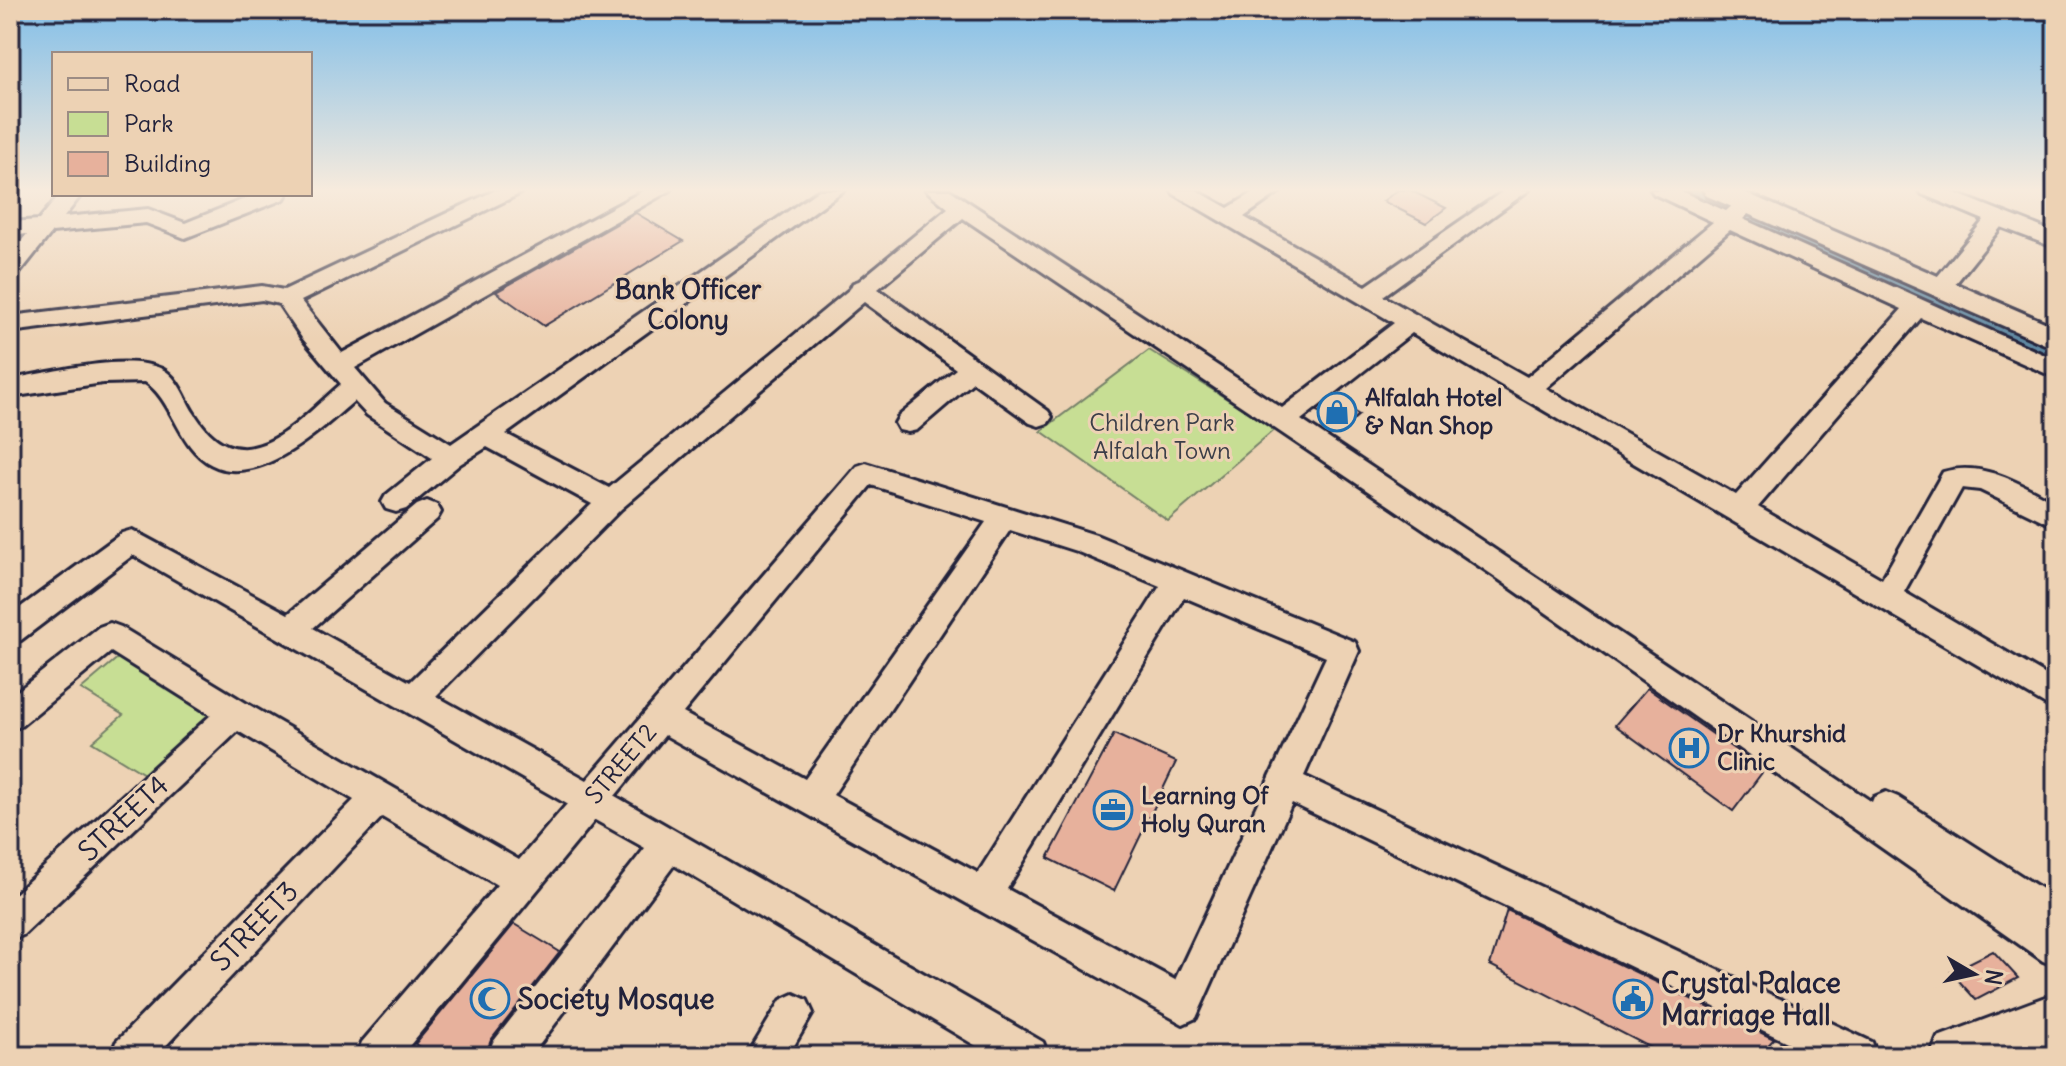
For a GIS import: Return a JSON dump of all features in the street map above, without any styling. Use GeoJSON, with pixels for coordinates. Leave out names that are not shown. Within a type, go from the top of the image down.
{"type":"FeatureCollection","features":[{"type":"Feature","properties":{"kind":"main road"},"geometry":{"type":"LineString","coordinates":[[1957,1056],[2056,1020]]}},
{"type":"Feature","properties":{"kind":"street"},"geometry":{"type":"LineString","coordinates":[[10,270],[19,240]]}},
{"type":"Feature","properties":{"kind":"street"},"geometry":{"type":"LineString","coordinates":[[10,324],[262,293],[287,298],[407,240]]}},
{"type":"Feature","properties":{"kind":"street"},"geometry":{"type":"LineString","coordinates":[[338,366],[569,240]]}},
{"type":"Feature","properties":{"kind":"street"},"geometry":{"type":"LineString","coordinates":[[290,630],[427,512],[396,502],[451,457],[763,240]]}},
{"type":"Feature","properties":{"kind":"street"},"geometry":{"type":"LineString","coordinates":[[413,699],[611,502],[861,288],[912,240]]}},
{"type":"Feature","properties":{"kind":"street"},"geometry":{"type":"LineString","coordinates":[[1019,240],[1287,418],[1504,568],[1919,841],[2056,919]]}},
{"type":"Feature","properties":{"kind":"street"},"geometry":{"type":"LineString","coordinates":[[1268,240],[1739,510],[2056,697]]}},
{"type":"Feature","properties":{"kind":"street"},"geometry":{"type":"LineString","coordinates":[[1366,297],[1448,240]]}},
{"type":"Feature","properties":{"kind":"street"},"geometry":{"type":"LineString","coordinates":[[1528,389],[1707,240]]}},
{"type":"Feature","properties":{"kind":"street"},"geometry":{"type":"LineString","coordinates":[[1791,240],[1916,308],[2056,370]]}},
{"type":"Feature","properties":{"kind":"street"},"geometry":{"type":"LineString","coordinates":[[1813,240],[1940,288],[2056,339]]}},
{"type":"Feature","properties":{"kind":"street"},"geometry":{"type":"LineString","coordinates":[[1940,288],[1968,240]]}},
{"type":"Feature","properties":{"kind":"street"},"geometry":{"type":"LineString","coordinates":[[861,288],[1039,417]]}},
{"type":"Feature","properties":{"kind":"street"},"geometry":{"type":"LineString","coordinates":[[287,298],[354,387],[376,409],[451,457]]}},
{"type":"Feature","properties":{"kind":"street"},"geometry":{"type":"LineString","coordinates":[[1739,510],[1916,308]]}},
{"type":"Feature","properties":{"kind":"street"},"geometry":{"type":"LineString","coordinates":[[1287,418],[1411,322]]}},
{"type":"Feature","properties":{"kind":"street"},"geometry":{"type":"LineString","coordinates":[[908,423],[972,369]]}},
{"type":"Feature","properties":{"kind":"street"},"geometry":{"type":"LineString","coordinates":[[10,388],[120,374],[152,374],[165,384],[192,434],[219,458],[251,461],[284,445],[354,387]]}},
{"type":"Feature","properties":{"kind":"street"},"geometry":{"type":"LineString","coordinates":[[486,435],[611,502]]}},
{"type":"Feature","properties":{"kind":"street","name":"STREET2"},"geometry":{"type":"LineString","coordinates":[[376,1056],[866,473],[1004,517]]}},
{"type":"Feature","properties":{"kind":"street"},"geometry":{"type":"LineString","coordinates":[[1886,598],[1953,479],[1963,475],[1980,479],[2056,516]]}},
{"type":"Feature","properties":{"kind":"street"},"geometry":{"type":"LineString","coordinates":[[661,717],[1183,1005],[1344,651],[1086,543],[1004,517],[811,799]]}},
{"type":"Feature","properties":{"kind":"street"},"geometry":{"type":"LineString","coordinates":[[10,631],[132,541],[592,799],[1029,1056]]}},
{"type":"Feature","properties":{"kind":"street"},"geometry":{"type":"LineString","coordinates":[[984,895],[1178,582]]}},
{"type":"Feature","properties":{"kind":"street"},"geometry":{"type":"LineString","coordinates":[[10,716],[110,636],[235,713],[523,881]]}},
{"type":"Feature","properties":{"kind":"street","name":"STREET4"},"geometry":{"type":"LineString","coordinates":[[10,922],[235,713]]}},
{"type":"Feature","properties":{"kind":"street"},"geometry":{"type":"LineString","coordinates":[[1284,783],[1858,1056]]}},
{"type":"Feature","properties":{"kind":"street","name":"STREET3"},"geometry":{"type":"LineString","coordinates":[[130,1056],[379,797]]}},
{"type":"Feature","properties":{"kind":"street"},"geometry":{"type":"LineString","coordinates":[[1919,841],[2056,948]]}},
{"type":"Feature","properties":{"kind":"street"},"geometry":{"type":"LineString","coordinates":[[507,1056],[669,844]]}},
{"type":"Feature","properties":{"kind":"street"},"geometry":{"type":"LineString","coordinates":[[766,1056],[794,1013]]}},
{"type":"Feature","properties":{"kind":"green space","name":"Children Park Alfalah Town"},"geometry":{"type":"Polygon","coordinates":[[[1149,350],[1275,429],[1168,521],[1041,431],[1149,350]]]}},
{"type":"Feature","properties":{"kind":"green space"},"geometry":{"type":"Polygon","coordinates":[[[120,656],[224,716],[154,780],[92,742],[123,715],[81,689],[120,656]]]}},
{"type":"Feature","properties":{"kind":"building"},"geometry":{"type":"Polygon","coordinates":[[[589,240],[683,241],[544,326],[496,292],[589,240]]]}},
{"type":"Feature","properties":{"kind":"building","name":"Alfalah Hotel & Nan Shop"},"geometry":{"type":"Polygon","coordinates":[[[1333,399],[1359,415],[1344,428],[1317,411],[1333,399]]]}},
{"type":"Feature","properties":{"kind":"building","name":"Dr Khurshid Clinic"},"geometry":{"type":"Polygon","coordinates":[[[1647,688],[1764,770],[1733,811],[1615,725],[1647,688]]]}},
{"type":"Feature","properties":{"kind":"building","name":"Learning Of Holy Quran"},"geometry":{"type":"Polygon","coordinates":[[[1114,734],[1176,762],[1114,891],[1048,858],[1114,734]]]}},
{"type":"Feature","properties":{"kind":"building","name":"Crystal Palace Marriage Hall"},"geometry":{"type":"Polygon","coordinates":[[[1507,910],[1774,1039],[1758,1056],[1667,1056],[1490,965],[1507,910]]]}},
{"type":"Feature","properties":{"kind":"building","name":"Society Mosque"},"geometry":{"type":"Polygon","coordinates":[[[514,924],[560,952],[491,1040],[485,1056],[433,1056],[415,1044],[514,924]]]}},
{"type":"Feature","properties":{"kind":"building"},"geometry":{"type":"Polygon","coordinates":[[[1993,951],[2018,978],[1976,1000],[1951,972],[1993,951]]]}},
{"type":"Feature","properties":{"kind":"waterway"},"geometry":{"type":"LineString","coordinates":[[1801,240],[2056,355]]}},
{"type":"Feature","properties":{"kind":"place","name":"Alfalah Hotel & Nan Shop"},"geometry":{"type":"Point","coordinates":[1337,412]}},
{"type":"Feature","properties":{"kind":"place","name":"Dr Khurshid Clinic"},"geometry":{"type":"Point","coordinates":[1689,748]}},
{"type":"Feature","properties":{"kind":"place","name":"Learning Of Holy Quran"},"geometry":{"type":"Point","coordinates":[1113,810]}},
{"type":"Feature","properties":{"kind":"place","name":"Society Mosque"},"geometry":{"type":"Point","coordinates":[490,999]}},
{"type":"Feature","properties":{"kind":"place","name":"Crystal Palace Marriage Hall"},"geometry":{"type":"Point","coordinates":[1633,999]}},
{"type":"Feature","properties":{"kind":"district","name":"Bank Officer Colony"},"geometry":{"type":"Point","coordinates":[688,305]}}]}
